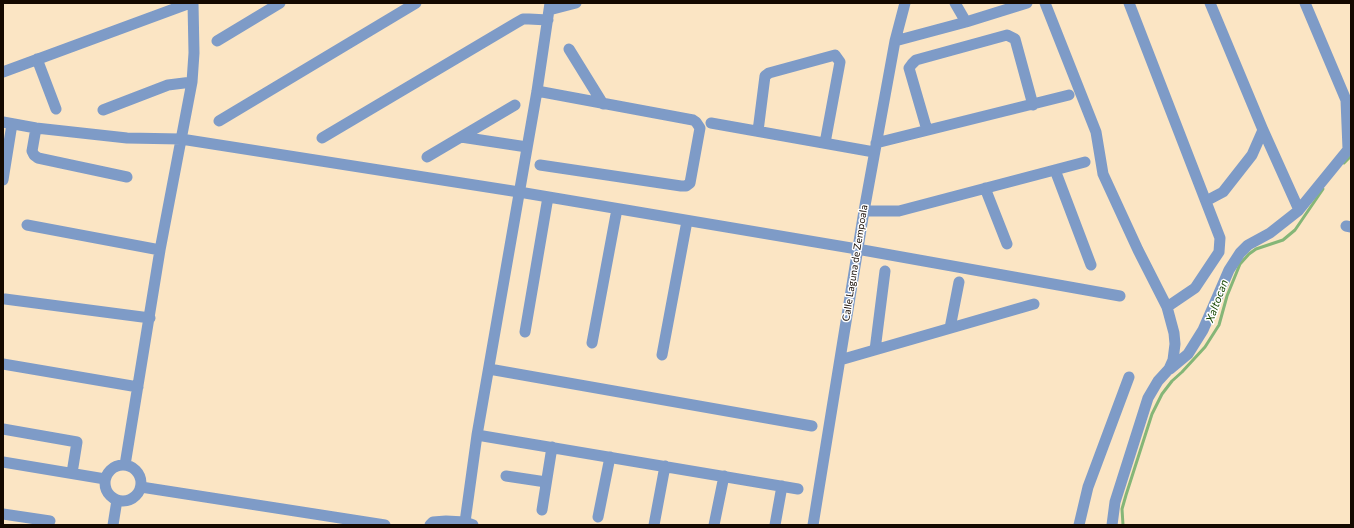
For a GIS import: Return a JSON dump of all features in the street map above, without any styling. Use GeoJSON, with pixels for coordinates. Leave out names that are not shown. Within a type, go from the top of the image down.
{"type":"FeatureCollection","features":[{"type":"Feature","properties":{"kind":"street"},"geometry":{"type":"LineString","coordinates":[[3,72],[192,3],[194,53],[192,82],[160,250],[125,465]]}},
{"type":"Feature","properties":{"kind":"street"},"geometry":{"type":"LineString","coordinates":[[217,40],[280,3]]}},
{"type":"Feature","properties":{"kind":"street"},"geometry":{"type":"LineString","coordinates":[[219,121],[416,3]]}},
{"type":"Feature","properties":{"kind":"street"},"geometry":{"type":"LineString","coordinates":[[322,138],[523,19],[529,19],[576,3]]}},
{"type":"Feature","properties":{"kind":"street","name":"Calle Laguna de Zempoala"},"geometry":{"type":"LineString","coordinates":[[813,525],[857,249],[895,41],[905,3]]}},
{"type":"Feature","properties":{"kind":"street"},"geometry":{"type":"LineString","coordinates":[[955,3],[966,22]]}},
{"type":"Feature","properties":{"kind":"street"},"geometry":{"type":"LineString","coordinates":[[895,41],[966,22],[1004,6],[1027,3]]}},
{"type":"Feature","properties":{"kind":"street"},"geometry":{"type":"LineString","coordinates":[[1045,3],[1096,132],[1103,174],[1138,250],[1167,307],[1174,333],[1175,344],[1173,360],[1169,369]]}},
{"type":"Feature","properties":{"kind":"street"},"geometry":{"type":"LineString","coordinates":[[1129,3],[1220,238],[1219,252],[1195,288],[1167,307]]}},
{"type":"Feature","properties":{"kind":"street"},"geometry":{"type":"LineString","coordinates":[[1210,3],[1263,130],[1299,210]]}},
{"type":"Feature","properties":{"kind":"street"},"geometry":{"type":"LineString","coordinates":[[1112,525],[1115,502],[1132,443],[1148,398],[1158,382],[1169,369],[1188,354],[1203,330],[1229,270],[1240,253],[1248,245],[1270,233],[1299,210],[1350,148],[1346,100],[1305,3]]}},
{"type":"Feature","properties":{"kind":"street"},"geometry":{"type":"LineString","coordinates":[[430,525],[434,522],[446,521],[469,524],[478,435],[519,192],[538,91],[549,11]]}},
{"type":"Feature","properties":{"kind":"street"},"geometry":{"type":"LineString","coordinates":[[927,130],[909,68],[912,64],[916,60],[1007,35],[1015,39],[1033,105]]}},
{"type":"Feature","properties":{"kind":"street"},"geometry":{"type":"LineString","coordinates":[[569,49],[603,104]]}},
{"type":"Feature","properties":{"kind":"street"},"geometry":{"type":"LineString","coordinates":[[758,131],[765,76],[769,73],[835,55],[840,62],[825,143]]}},
{"type":"Feature","properties":{"kind":"street"},"geometry":{"type":"LineString","coordinates":[[37,59],[56,109]]}},
{"type":"Feature","properties":{"kind":"street"},"geometry":{"type":"LineString","coordinates":[[103,110],[168,85],[192,82]]}},
{"type":"Feature","properties":{"kind":"street"},"geometry":{"type":"LineString","coordinates":[[538,91],[693,120],[700,128],[690,183],[686,186],[540,165]]}},
{"type":"Feature","properties":{"kind":"street"},"geometry":{"type":"LineString","coordinates":[[711,123],[825,143],[875,148],[927,130],[1069,95]]}},
{"type":"Feature","properties":{"kind":"street"},"geometry":{"type":"LineString","coordinates":[[427,157],[515,105]]}},
{"type":"Feature","properties":{"kind":"street"},"geometry":{"type":"LineString","coordinates":[[3,180],[8,123],[36,128],[127,138],[181,139],[519,192],[857,249],[1120,296]]}},
{"type":"Feature","properties":{"kind":"street"},"geometry":{"type":"LineString","coordinates":[[36,128],[32,151],[38,158],[127,177]]}},
{"type":"Feature","properties":{"kind":"street"},"geometry":{"type":"LineString","coordinates":[[1206,201],[1223,192],[1252,155],[1263,130]]}},
{"type":"Feature","properties":{"kind":"street"},"geometry":{"type":"LineString","coordinates":[[461,137],[527,147]]}},
{"type":"Feature","properties":{"kind":"street"},"geometry":{"type":"LineString","coordinates":[[864,211],[899,211],[1084,162]]}},
{"type":"Feature","properties":{"kind":"street"},"geometry":{"type":"LineString","coordinates":[[1055,170],[1092,265]]}},
{"type":"Feature","properties":{"kind":"street"},"geometry":{"type":"LineString","coordinates":[[985,188],[1007,244]]}},
{"type":"Feature","properties":{"kind":"street"},"geometry":{"type":"LineString","coordinates":[[525,332],[548,197]]}},
{"type":"Feature","properties":{"kind":"street"},"geometry":{"type":"LineString","coordinates":[[592,343],[617,209]]}},
{"type":"Feature","properties":{"kind":"street"},"geometry":{"type":"LineString","coordinates":[[662,356],[687,221]]}},
{"type":"Feature","properties":{"kind":"street"},"geometry":{"type":"LineString","coordinates":[[27,225],[160,250]]}},
{"type":"Feature","properties":{"kind":"street"},"geometry":{"type":"LineString","coordinates":[[875,350],[885,271]]}},
{"type":"Feature","properties":{"kind":"street"},"geometry":{"type":"LineString","coordinates":[[950,328],[959,282]]}},
{"type":"Feature","properties":{"kind":"street"},"geometry":{"type":"LineString","coordinates":[[5,299],[150,318]]}},
{"type":"Feature","properties":{"kind":"street"},"geometry":{"type":"LineString","coordinates":[[840,360],[1034,304]]}},
{"type":"Feature","properties":{"kind":"street"},"geometry":{"type":"LineString","coordinates":[[3,364],[138,387]]}},
{"type":"Feature","properties":{"kind":"street"},"geometry":{"type":"LineString","coordinates":[[489,369],[812,426]]}},
{"type":"Feature","properties":{"kind":"street"},"geometry":{"type":"LineString","coordinates":[[1079,525],[1088,487],[1129,377]]}},
{"type":"Feature","properties":{"kind":"street"},"geometry":{"type":"LineString","coordinates":[[3,429],[76,442],[72,473]]}},
{"type":"Feature","properties":{"kind":"street"},"geometry":{"type":"LineString","coordinates":[[478,435],[798,488]]}},
{"type":"Feature","properties":{"kind":"street"},"geometry":{"type":"LineString","coordinates":[[542,510],[552,447]]}},
{"type":"Feature","properties":{"kind":"street"},"geometry":{"type":"LineString","coordinates":[[598,517],[610,457]]}},
{"type":"Feature","properties":{"kind":"street"},"geometry":{"type":"LineString","coordinates":[[3,462],[106,479]]}},
{"type":"Feature","properties":{"kind":"street"},"geometry":{"type":"LineString","coordinates":[[120,465],[125,465],[134,468],[138,472],[141,482],[141,487],[136,496],[127,501],[117,500],[108,494],[105,484],[111,470],[120,465]]}},
{"type":"Feature","properties":{"kind":"street"},"geometry":{"type":"LineString","coordinates":[[654,525],[665,466]]}},
{"type":"Feature","properties":{"kind":"street"},"geometry":{"type":"LineString","coordinates":[[506,476],[546,482]]}},
{"type":"Feature","properties":{"kind":"street"},"geometry":{"type":"LineString","coordinates":[[714,525],[724,476]]}},
{"type":"Feature","properties":{"kind":"street"},"geometry":{"type":"LineString","coordinates":[[775,525],[782,486]]}},
{"type":"Feature","properties":{"kind":"street"},"geometry":{"type":"LineString","coordinates":[[141,487],[386,525]]}},
{"type":"Feature","properties":{"kind":"street"},"geometry":{"type":"LineString","coordinates":[[113,525],[117,500]]}},
{"type":"Feature","properties":{"kind":"street"},"geometry":{"type":"LineString","coordinates":[[3,514],[50,521]]}},
{"type":"Feature","properties":{"kind":"waterway","name":"Xaltocan"},"geometry":{"type":"LineString","coordinates":[[1344,163],[1351,156]]}},
{"type":"Feature","properties":{"kind":"waterway","name":"Xaltocan"},"geometry":{"type":"LineString","coordinates":[[1123,525],[1122,509],[1126,495],[1152,414],[1162,394],[1172,381],[1205,347],[1219,325],[1227,296],[1240,264],[1256,249],[1283,240],[1295,230],[1323,189]]}}]}
